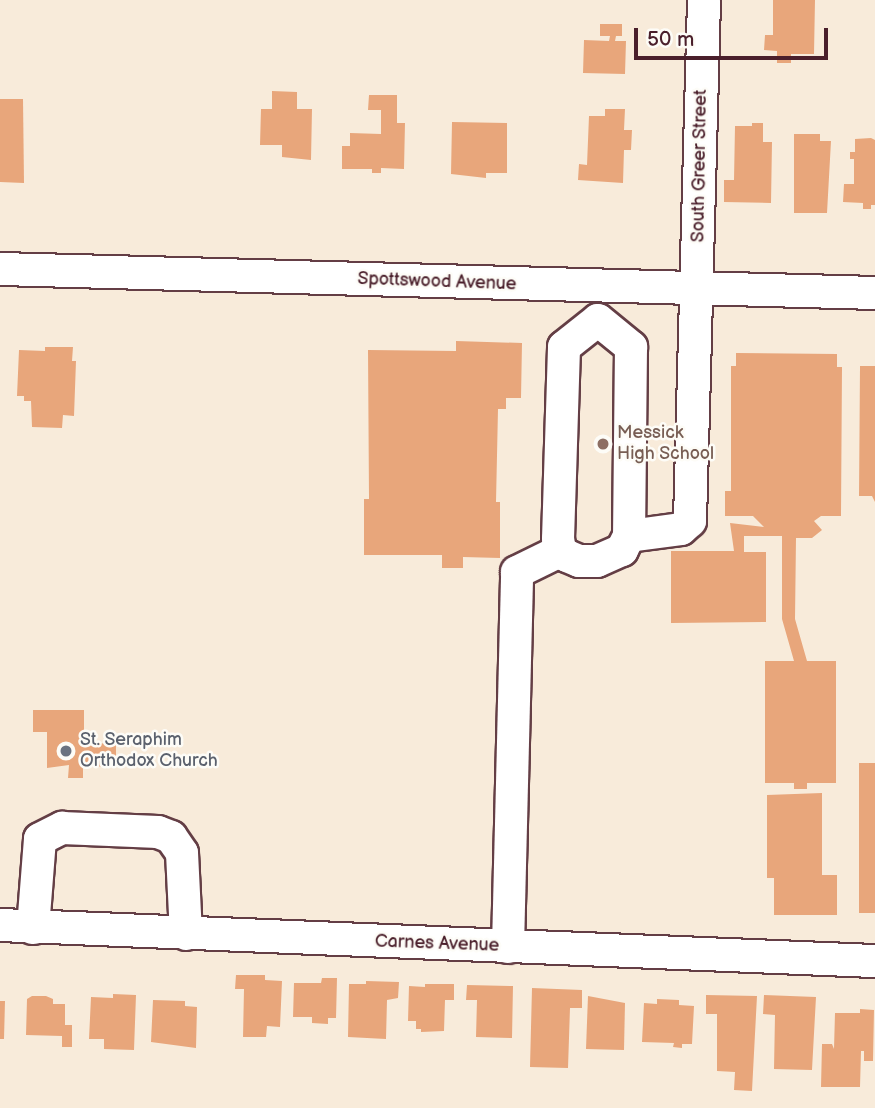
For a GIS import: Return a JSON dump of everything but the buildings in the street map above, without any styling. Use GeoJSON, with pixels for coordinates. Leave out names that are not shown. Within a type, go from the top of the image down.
{"type":"FeatureCollection","features":[{"type":"Feature","properties":{"kind":"street","name":"South Greer Street"},"geometry":{"type":"LineString","coordinates":[[629,536],[681,529],[690,521],[704,0]]}},
{"type":"Feature","properties":{"kind":"street","name":"Spottswood Avenue"},"geometry":{"type":"LineString","coordinates":[[0,270],[875,293]]}},
{"type":"Feature","properties":{"kind":"street"},"geometry":{"type":"LineString","coordinates":[[597,287],[598,320]]}},
{"type":"Feature","properties":{"kind":"street"},"geometry":{"type":"LineString","coordinates":[[598,320],[631,346],[629,536],[622,550],[597,561],[579,561],[561,551],[558,540],[564,347],[598,320]]}},
{"type":"Feature","properties":{"kind":"street"},"geometry":{"type":"LineString","coordinates":[[508,947],[517,572],[561,551]]}},
{"type":"Feature","properties":{"kind":"street"},"geometry":{"type":"LineString","coordinates":[[33,928],[40,839],[62,828],[158,832],[171,837],[182,853],[186,934]]}},
{"type":"Feature","properties":{"kind":"street","name":"Carnes Avenue"},"geometry":{"type":"LineString","coordinates":[[0,925],[875,961]]}},
{"type":"Feature","properties":{"kind":"place","name":"Messick High School"},"geometry":{"type":"Point","coordinates":[603,444]}},
{"type":"Feature","properties":{"kind":"place","name":"St. Seraphim Orthodox Church"},"geometry":{"type":"Point","coordinates":[66,751]}}]}
